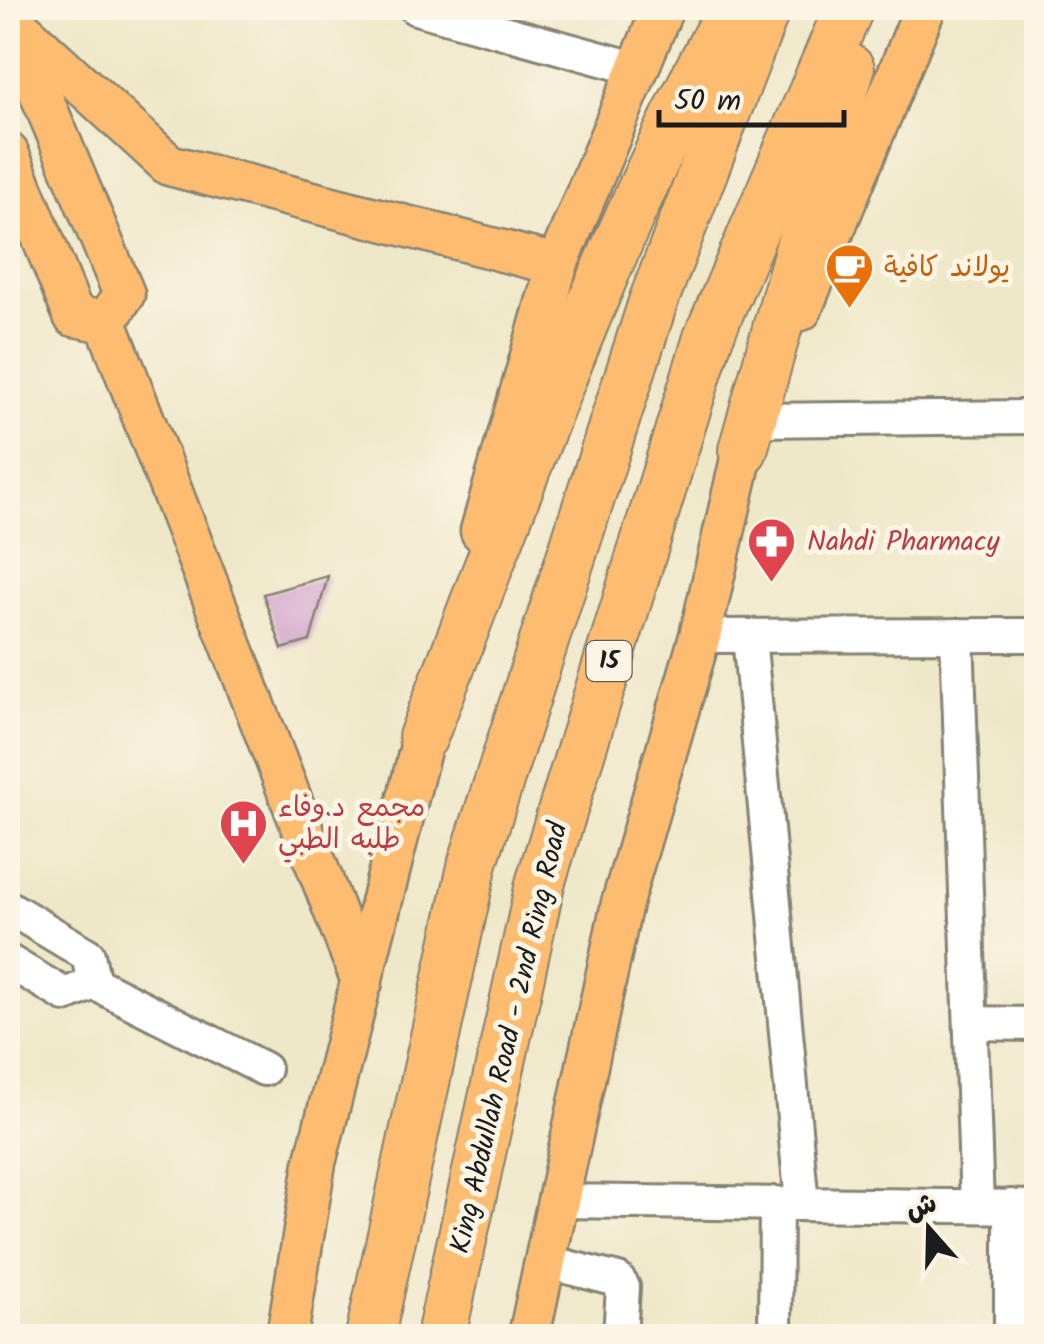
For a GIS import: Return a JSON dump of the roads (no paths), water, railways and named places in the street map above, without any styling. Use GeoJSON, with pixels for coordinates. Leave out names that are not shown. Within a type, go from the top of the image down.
{"type":"FeatureCollection","features":[{"type":"Feature","properties":{"kind":"highway"},"geometry":{"type":"LineString","coordinates":[[423,738],[583,328],[688,88],[732,8]]}},
{"type":"Feature","properties":{"kind":"highway","name":"15"},"geometry":{"type":"LineString","coordinates":[[370,1336],[473,862],[653,302],[766,8]]}},
{"type":"Feature","properties":{"kind":"highway","name":"King Abdullah Road - 2nd Ring Road"},"geometry":{"type":"LineString","coordinates":[[441,1336],[540,884],[708,338],[849,8]]}},
{"type":"Feature","properties":{"kind":"highway"},"geometry":{"type":"LineString","coordinates":[[749,435],[867,8]]}},
{"type":"Feature","properties":{"kind":"main road"},"geometry":{"type":"LineString","coordinates":[[286,1336],[316,1163],[423,738],[557,265],[664,8]]}},
{"type":"Feature","properties":{"kind":"main road"},"geometry":{"type":"LineString","coordinates":[[529,1336],[622,902],[700,636],[749,435],[925,8]]}},
{"type":"Feature","properties":{"kind":"main road"},"geometry":{"type":"LineString","coordinates":[[8,16],[169,165],[557,265]]}},
{"type":"Feature","properties":{"kind":"main road"},"geometry":{"type":"LineString","coordinates":[[8,16],[124,294],[106,322]]}},
{"type":"Feature","properties":{"kind":"main road"},"geometry":{"type":"LineString","coordinates":[[8,153],[20,221],[74,316],[106,322]]}},
{"type":"Feature","properties":{"kind":"main road"},"geometry":{"type":"LineString","coordinates":[[106,322],[362,982]]}},
{"type":"Feature","properties":{"kind":"street"},"geometry":{"type":"LineString","coordinates":[[416,8],[638,69]]}},
{"type":"Feature","properties":{"kind":"street"},"geometry":{"type":"LineString","coordinates":[[749,435],[1036,418]]}},
{"type":"Feature","properties":{"kind":"street"},"geometry":{"type":"LineString","coordinates":[[956,635],[977,1206]]}},
{"type":"Feature","properties":{"kind":"street"},"geometry":{"type":"LineString","coordinates":[[700,636],[1036,635]]}},
{"type":"Feature","properties":{"kind":"street"},"geometry":{"type":"LineString","coordinates":[[748,636],[789,1203],[774,1336]]}},
{"type":"Feature","properties":{"kind":"street"},"geometry":{"type":"LineString","coordinates":[[8,907],[88,955],[94,982]]}},
{"type":"Feature","properties":{"kind":"street"},"geometry":{"type":"LineString","coordinates":[[8,961],[65,995],[94,982]]}},
{"type":"Feature","properties":{"kind":"street"},"geometry":{"type":"LineString","coordinates":[[94,982],[264,1069]]}},
{"type":"Feature","properties":{"kind":"street"},"geometry":{"type":"LineString","coordinates":[[971,1024],[1036,1024]]}},
{"type":"Feature","properties":{"kind":"street"},"geometry":{"type":"LineString","coordinates":[[556,1200],[1024,1207],[1011,1336]]}},
{"type":"Feature","properties":{"kind":"street"},"geometry":{"type":"LineString","coordinates":[[544,1262],[618,1280],[622,1287],[620,1336]]}},
{"type":"Feature","properties":{"kind":"place","name":"يولاند كافية"},"geometry":{"type":"Point","coordinates":[849,310]}},
{"type":"Feature","properties":{"kind":"place","name":"Nahdi Pharmacy"},"geometry":{"type":"Point","coordinates":[772,584]}},
{"type":"Feature","properties":{"kind":"place","name":"مجمع د.وفاء طلبه الطبي"},"geometry":{"type":"Point","coordinates":[243,866]}}]}
